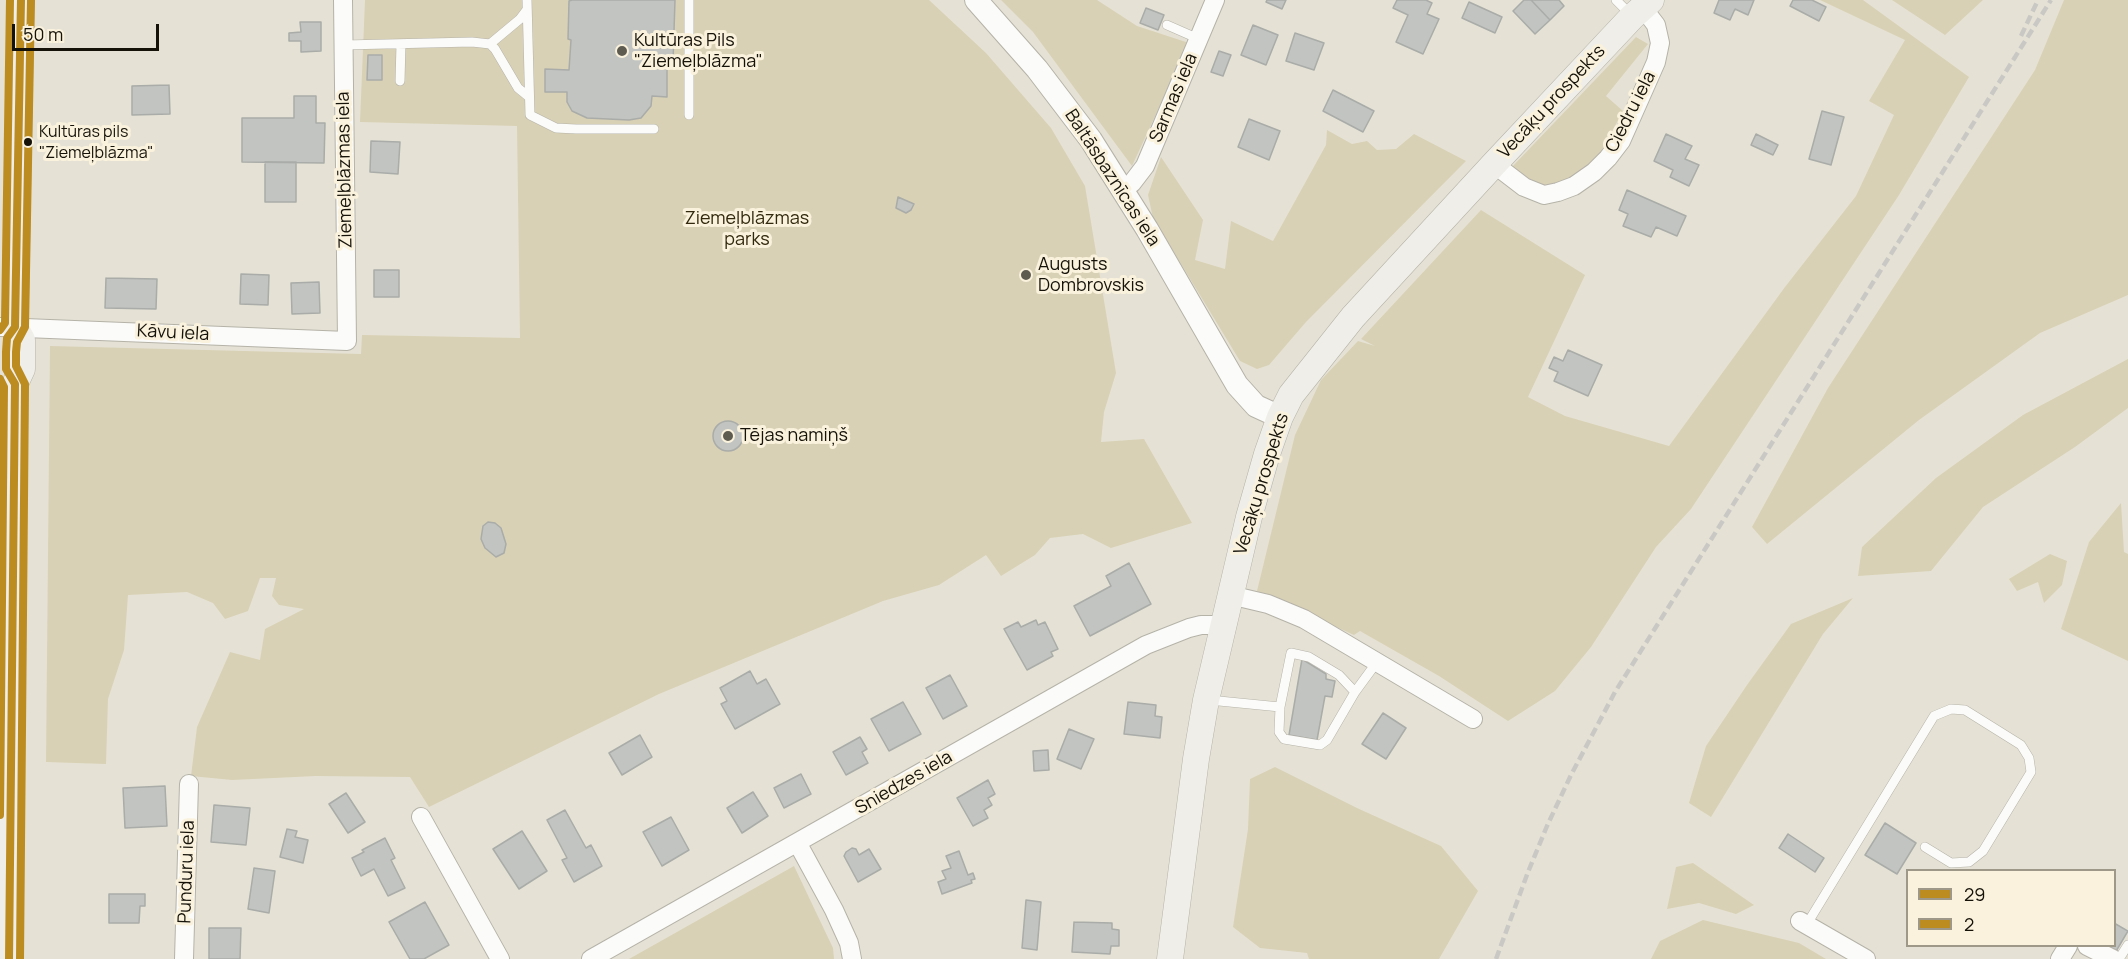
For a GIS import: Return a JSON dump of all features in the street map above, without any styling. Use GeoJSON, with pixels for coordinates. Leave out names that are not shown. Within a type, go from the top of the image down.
{"type":"FeatureCollection","features":[{"type":"Feature","properties":{"kind":"main road"},"geometry":{"type":"LineString","coordinates":[[9,959],[5,752],[15,384],[6,369],[6,352],[21,0]]}},
{"type":"Feature","properties":{"kind":"main road","name":"Vecāķu prospekts"},"geometry":{"type":"LineString","coordinates":[[1170,959],[1206,700],[1252,507],[1280,417],[1291,395],[1353,317],[1635,6]]}},
{"type":"Feature","properties":{"kind":"street","name":"Ziemeļblāzmas iela"},"geometry":{"type":"LineString","coordinates":[[344,0],[347,341]]}},
{"type":"Feature","properties":{"kind":"street","name":"Baltāsbaznīcas iela"},"geometry":{"type":"LineString","coordinates":[[976,0],[1037,69],[1091,140],[1124,190],[1228,373],[1256,406],[1280,417]]}},
{"type":"Feature","properties":{"kind":"street","name":"Sarmas iela"},"geometry":{"type":"LineString","coordinates":[[1124,190],[1145,166],[1215,0]]}},
{"type":"Feature","properties":{"kind":"street","name":"Ciedru iela"},"geometry":{"type":"LineString","coordinates":[[1494,164],[1524,187],[1544,195],[1574,186],[1594,172],[1608,158],[1621,141],[1656,62],[1660,43],[1656,25],[1635,6]]}},
{"type":"Feature","properties":{"kind":"street","name":"Kāvu iela"},"geometry":{"type":"LineString","coordinates":[[8,327],[347,341]]}},
{"type":"Feature","properties":{"kind":"street"},"geometry":{"type":"LineString","coordinates":[[1230,595],[1268,604],[1304,619],[1473,719]]}},
{"type":"Feature","properties":{"kind":"street","name":"Sniedzes iela"},"geometry":{"type":"LineString","coordinates":[[591,959],[798,844],[1146,645],[1189,627],[1223,625]]}},
{"type":"Feature","properties":{"kind":"street","name":"Punduru iela"},"geometry":{"type":"LineString","coordinates":[[184,959],[189,784]]}},
{"type":"Feature","properties":{"kind":"street"},"geometry":{"type":"LineString","coordinates":[[421,817],[500,959]]}},
{"type":"Feature","properties":{"kind":"street"},"geometry":{"type":"LineString","coordinates":[[798,844],[834,910],[849,943],[852,959]]}},
{"type":"Feature","properties":{"kind":"street"},"geometry":{"type":"LineString","coordinates":[[1803,923],[1866,959]]}},
{"type":"Feature","properties":{"kind":"street"},"geometry":{"type":"LineString","coordinates":[[2091,947],[2113,959]]}},
{"type":"Feature","properties":{"kind":"lane"},"geometry":{"type":"LineString","coordinates":[[526,0],[530,115],[556,128],[654,129]]}},
{"type":"Feature","properties":{"kind":"lane"},"geometry":{"type":"LineString","coordinates":[[689,0],[689,115]]}},
{"type":"Feature","properties":{"kind":"lane"},"geometry":{"type":"LineString","coordinates":[[490,44],[520,19],[526,11]]}},
{"type":"Feature","properties":{"kind":"lane"},"geometry":{"type":"LineString","coordinates":[[1167,25],[1199,39]]}},
{"type":"Feature","properties":{"kind":"lane"},"geometry":{"type":"LineString","coordinates":[[344,45],[472,42],[490,44],[518,88],[529,97]]}},
{"type":"Feature","properties":{"kind":"lane"},"geometry":{"type":"LineString","coordinates":[[400,81],[401,44]]}},
{"type":"Feature","properties":{"kind":"lane"},"geometry":{"type":"LineString","coordinates":[[1355,692],[1339,675],[1309,657],[1292,653],[1280,707],[1279,732],[1284,740],[1320,745],[1327,740],[1355,692],[1377,662]]}},
{"type":"Feature","properties":{"kind":"lane"},"geometry":{"type":"LineString","coordinates":[[1206,700],[1280,707]]}},
{"type":"Feature","properties":{"kind":"lane"},"geometry":{"type":"LineString","coordinates":[[1803,923],[1934,716],[1951,709],[1965,710],[2021,745],[2029,758],[2031,772],[1983,851],[1969,862],[1951,863],[1925,847]]}},
{"type":"Feature","properties":{"kind":"lane"},"geometry":{"type":"LineString","coordinates":[[2119,959],[2128,945]]}},
{"type":"Feature","properties":{"kind":"green space","name":"Ziemeļblāzmas parks"},"geometry":{"type":"Polygon","coordinates":[[[365,0],[929,0],[986,53],[1051,128],[1085,186],[1116,373],[1104,412],[1101,442],[1144,439],[1192,523],[1111,548],[1083,534],[1050,538],[1035,555],[1001,576],[986,555],[939,585],[883,601],[659,694],[429,807],[410,777],[316,776],[232,780],[191,776],[197,727],[230,652],[260,660],[265,629],[304,609],[279,605],[272,596],[276,578],[260,578],[248,611],[225,619],[213,603],[187,592],[128,595],[124,650],[108,699],[106,764],[46,762],[50,346],[361,354],[362,335],[520,338],[517,126],[360,122],[365,0]]]}},
{"type":"Feature","properties":{"kind":"green space"},"geometry":{"type":"Polygon","coordinates":[[[1001,0],[1097,0],[1137,26],[1189,43],[1132,166],[1033,32],[1001,0]]]}},
{"type":"Feature","properties":{"kind":"green space"},"geometry":{"type":"Polygon","coordinates":[[[1820,0],[1863,0],[1969,77],[1899,195],[1691,509],[1656,547],[1591,647],[1555,691],[1508,721],[1439,676],[1360,631],[1354,635],[1257,591],[1295,435],[1321,380],[1358,341],[1375,346],[1361,339],[1481,210],[1585,275],[1528,397],[1565,416],[1669,446],[1785,287],[1856,196],[1894,115],[1869,101],[1905,40],[1820,0]]]}},
{"type":"Feature","properties":{"kind":"green space"},"geometry":{"type":"Polygon","coordinates":[[[1892,0],[1983,0],[1945,35],[1892,0]]]}},
{"type":"Feature","properties":{"kind":"green space"},"geometry":{"type":"Polygon","coordinates":[[[2064,0],[2128,0],[2128,295],[2040,333],[1919,420],[1767,544],[1752,527],[1828,388],[2035,70],[2064,0]]]}},
{"type":"Feature","properties":{"kind":"green space"},"geometry":{"type":"Polygon","coordinates":[[[1636,37],[1648,44],[1606,96],[1623,111],[1594,165],[1562,182],[1534,187],[1511,168],[1636,37]]]}},
{"type":"Feature","properties":{"kind":"green space"},"geometry":{"type":"Polygon","coordinates":[[[1327,130],[1352,144],[1367,141],[1377,150],[1396,149],[1414,134],[1466,161],[1306,322],[1269,365],[1257,369],[1240,361],[1153,218],[1148,195],[1161,157],[1203,220],[1195,260],[1225,269],[1231,221],[1273,241],[1326,145],[1327,130]]]}},
{"type":"Feature","properties":{"kind":"green space"},"geometry":{"type":"Polygon","coordinates":[[[2128,359],[2128,408],[2075,447],[1983,507],[1931,571],[1858,576],[1862,547],[1936,478],[2023,415],[2128,359]]]}},
{"type":"Feature","properties":{"kind":"green space"},"geometry":{"type":"Polygon","coordinates":[[[2121,503],[2124,552],[2128,554],[2128,661],[2061,629],[2089,542],[2121,503]]]}},
{"type":"Feature","properties":{"kind":"green space"},"geometry":{"type":"Polygon","coordinates":[[[2050,554],[2067,561],[2062,585],[2044,603],[2038,582],[2017,591],[2009,579],[2050,554]]]}},
{"type":"Feature","properties":{"kind":"green space"},"geometry":{"type":"Polygon","coordinates":[[[1853,598],[1823,634],[1711,817],[1689,803],[1706,746],[1791,624],[1853,598]]]}},
{"type":"Feature","properties":{"kind":"green space"},"geometry":{"type":"Polygon","coordinates":[[[1275,767],[1441,846],[1478,891],[1439,959],[1309,959],[1307,953],[1260,948],[1233,927],[1248,829],[1250,779],[1275,767]]]}},
{"type":"Feature","properties":{"kind":"green space"},"geometry":{"type":"Polygon","coordinates":[[[1693,863],[1754,905],[1736,914],[1699,903],[1667,909],[1676,867],[1693,863]]]}},
{"type":"Feature","properties":{"kind":"green space"},"geometry":{"type":"Polygon","coordinates":[[[794,866],[833,948],[834,959],[629,959],[794,866]]]}},
{"type":"Feature","properties":{"kind":"green space"},"geometry":{"type":"Polygon","coordinates":[[[1703,920],[1799,943],[1826,959],[1651,959],[1660,941],[1703,920]]]}},
{"type":"Feature","properties":{"kind":"building","name":"Kultūras Pils \"Ziemeļblāzma\""},"geometry":{"type":"Polygon","coordinates":[[[675,0],[673,62],[667,66],[667,97],[652,96],[651,106],[641,118],[629,120],[587,118],[572,111],[567,102],[567,92],[545,92],[545,69],[569,70],[571,40],[568,39],[569,1],[675,0]]]}},
{"type":"Feature","properties":{"kind":"building"},"geometry":{"type":"Polygon","coordinates":[[[1267,0],[1286,0],[1282,9],[1266,2],[1267,0]]]}},
{"type":"Feature","properties":{"kind":"building"},"geometry":{"type":"Polygon","coordinates":[[[1397,0],[1426,0],[1432,3],[1427,14],[1439,19],[1423,54],[1396,42],[1408,15],[1393,8],[1397,0]]]}},
{"type":"Feature","properties":{"kind":"building"},"geometry":{"type":"Polygon","coordinates":[[[1524,0],[1531,0],[1550,20],[1535,34],[1513,11],[1524,0]]]}},
{"type":"Feature","properties":{"kind":"building"},"geometry":{"type":"Polygon","coordinates":[[[1531,0],[1559,0],[1564,6],[1550,20],[1531,0]]]}},
{"type":"Feature","properties":{"kind":"building"},"geometry":{"type":"Polygon","coordinates":[[[1719,0],[1754,0],[1748,15],[1735,9],[1730,20],[1714,13],[1719,0]]]}},
{"type":"Feature","properties":{"kind":"building"},"geometry":{"type":"Polygon","coordinates":[[[1793,0],[1812,0],[1826,7],[1819,21],[1790,6],[1793,0]]]}},
{"type":"Feature","properties":{"kind":"building"},"geometry":{"type":"Polygon","coordinates":[[[1469,2],[1502,17],[1495,33],[1462,18],[1469,2]]]}},
{"type":"Feature","properties":{"kind":"building"},"geometry":{"type":"Polygon","coordinates":[[[1146,8],[1164,15],[1158,30],[1140,23],[1146,8]]]}},
{"type":"Feature","properties":{"kind":"building"},"geometry":{"type":"Polygon","coordinates":[[[300,22],[321,22],[321,51],[301,52],[301,41],[289,41],[289,33],[301,32],[300,22]]]}},
{"type":"Feature","properties":{"kind":"building"},"geometry":{"type":"Polygon","coordinates":[[[1253,25],[1278,35],[1266,65],[1241,55],[1253,25]]]}},
{"type":"Feature","properties":{"kind":"building"},"geometry":{"type":"Polygon","coordinates":[[[1295,33],[1324,43],[1314,70],[1286,61],[1295,33]]]}},
{"type":"Feature","properties":{"kind":"building"},"geometry":{"type":"Polygon","coordinates":[[[1219,51],[1231,55],[1223,76],[1211,72],[1219,51]]]}},
{"type":"Feature","properties":{"kind":"building"},"geometry":{"type":"Polygon","coordinates":[[[368,55],[382,55],[382,80],[367,80],[368,55]]]}},
{"type":"Feature","properties":{"kind":"building"},"geometry":{"type":"Polygon","coordinates":[[[169,85],[170,114],[132,115],[132,86],[169,85]]]}},
{"type":"Feature","properties":{"kind":"building"},"geometry":{"type":"Polygon","coordinates":[[[1333,90],[1374,111],[1363,132],[1323,111],[1333,90]]]}},
{"type":"Feature","properties":{"kind":"building"},"geometry":{"type":"Polygon","coordinates":[[[294,96],[316,96],[316,123],[325,123],[324,163],[242,162],[242,118],[294,118],[294,96]]]}},
{"type":"Feature","properties":{"kind":"building"},"geometry":{"type":"Polygon","coordinates":[[[1822,111],[1844,117],[1831,165],[1809,159],[1822,111]]]}},
{"type":"Feature","properties":{"kind":"building"},"geometry":{"type":"Polygon","coordinates":[[[1249,119],[1280,131],[1269,160],[1238,147],[1249,119]]]}},
{"type":"Feature","properties":{"kind":"building"},"geometry":{"type":"Polygon","coordinates":[[[1666,134],[1692,146],[1685,159],[1699,165],[1689,186],[1670,177],[1673,170],[1654,161],[1666,134]]]}},
{"type":"Feature","properties":{"kind":"building"},"geometry":{"type":"Polygon","coordinates":[[[1756,134],[1778,145],[1773,155],[1751,145],[1756,134]]]}},
{"type":"Feature","properties":{"kind":"building"},"geometry":{"type":"Polygon","coordinates":[[[371,141],[400,142],[398,174],[370,172],[371,141]]]}},
{"type":"Feature","properties":{"kind":"building"},"geometry":{"type":"Polygon","coordinates":[[[265,162],[296,162],[296,202],[265,202],[265,162]]]}},
{"type":"Feature","properties":{"kind":"building"},"geometry":{"type":"Polygon","coordinates":[[[1627,190],[1686,216],[1677,236],[1656,227],[1651,237],[1623,226],[1628,214],[1619,210],[1627,190]]]}},
{"type":"Feature","properties":{"kind":"building"},"geometry":{"type":"Polygon","coordinates":[[[898,197],[914,204],[911,210],[906,213],[896,208],[898,197]]]}},
{"type":"Feature","properties":{"kind":"building"},"geometry":{"type":"Polygon","coordinates":[[[374,270],[399,270],[399,297],[374,297],[374,270]]]}},
{"type":"Feature","properties":{"kind":"building"},"geometry":{"type":"Polygon","coordinates":[[[241,274],[269,275],[268,305],[240,304],[241,274]]]}},
{"type":"Feature","properties":{"kind":"building"},"geometry":{"type":"Polygon","coordinates":[[[106,278],[157,279],[156,309],[105,308],[106,278]]]}},
{"type":"Feature","properties":{"kind":"building"},"geometry":{"type":"Polygon","coordinates":[[[319,282],[320,313],[292,314],[291,283],[319,282]]]}},
{"type":"Feature","properties":{"kind":"building"},"geometry":{"type":"Polygon","coordinates":[[[1568,350],[1602,365],[1588,396],[1554,381],[1558,372],[1549,368],[1554,357],[1563,361],[1568,350]]]}},
{"type":"Feature","properties":{"kind":"building","name":"Tējas namiņš"},"geometry":{"type":"Polygon","coordinates":[[[728,421],[739,425],[743,436],[739,447],[728,451],[717,447],[713,436],[717,425],[728,421]]]}},
{"type":"Feature","properties":{"kind":"building"},"geometry":{"type":"Polygon","coordinates":[[[488,522],[495,523],[501,528],[506,544],[504,553],[496,557],[485,548],[481,539],[483,526],[488,522]]]}},
{"type":"Feature","properties":{"kind":"building"},"geometry":{"type":"Polygon","coordinates":[[[1129,563],[1151,604],[1090,636],[1074,606],[1111,586],[1106,576],[1129,563]]]}},
{"type":"Feature","properties":{"kind":"building"},"geometry":{"type":"Polygon","coordinates":[[[1036,620],[1038,625],[1045,622],[1058,649],[1051,652],[1053,656],[1027,670],[1004,629],[1018,622],[1021,627],[1036,620]]]}},
{"type":"Feature","properties":{"kind":"building"},"geometry":{"type":"Polygon","coordinates":[[[1302,659],[1326,674],[1326,679],[1335,681],[1332,697],[1325,696],[1317,740],[1289,735],[1302,659]]]}},
{"type":"Feature","properties":{"kind":"building"},"geometry":{"type":"Polygon","coordinates":[[[750,671],[757,684],[766,679],[780,704],[735,729],[721,704],[727,701],[720,688],[750,671]]]}},
{"type":"Feature","properties":{"kind":"building"},"geometry":{"type":"Polygon","coordinates":[[[950,675],[967,706],[943,719],[926,688],[950,675]]]}},
{"type":"Feature","properties":{"kind":"building"},"geometry":{"type":"Polygon","coordinates":[[[903,702],[921,734],[889,751],[871,719],[903,702]]]}},
{"type":"Feature","properties":{"kind":"building"},"geometry":{"type":"Polygon","coordinates":[[[1128,702],[1156,705],[1155,716],[1162,717],[1160,738],[1124,734],[1128,702]]]}},
{"type":"Feature","properties":{"kind":"building"},"geometry":{"type":"Polygon","coordinates":[[[1383,713],[1406,728],[1386,759],[1362,744],[1383,713]]]}},
{"type":"Feature","properties":{"kind":"building"},"geometry":{"type":"Polygon","coordinates":[[[1069,729],[1094,739],[1081,769],[1057,759],[1069,729]]]}},
{"type":"Feature","properties":{"kind":"building"},"geometry":{"type":"Polygon","coordinates":[[[640,735],[652,757],[622,775],[609,753],[640,735]]]}},
{"type":"Feature","properties":{"kind":"building"},"geometry":{"type":"Polygon","coordinates":[[[860,737],[867,749],[862,752],[868,763],[846,775],[833,752],[860,737]]]}},
{"type":"Feature","properties":{"kind":"building"},"geometry":{"type":"Polygon","coordinates":[[[1048,750],[1049,770],[1034,771],[1033,751],[1048,750]]]}},
{"type":"Feature","properties":{"kind":"building"},"geometry":{"type":"Polygon","coordinates":[[[801,774],[811,794],[784,808],[774,788],[801,774]]]}},
{"type":"Feature","properties":{"kind":"building"},"geometry":{"type":"Polygon","coordinates":[[[988,780],[995,794],[988,798],[992,805],[984,810],[988,818],[973,826],[957,798],[988,780]]]}},
{"type":"Feature","properties":{"kind":"building"},"geometry":{"type":"Polygon","coordinates":[[[165,786],[167,826],[125,828],[123,788],[165,786]]]}},
{"type":"Feature","properties":{"kind":"building"},"geometry":{"type":"Polygon","coordinates":[[[753,792],[768,816],[742,833],[727,808],[753,792]]]}},
{"type":"Feature","properties":{"kind":"building"},"geometry":{"type":"Polygon","coordinates":[[[346,793],[365,822],[348,833],[329,804],[346,793]]]}},
{"type":"Feature","properties":{"kind":"building"},"geometry":{"type":"Polygon","coordinates":[[[214,805],[250,808],[246,845],[211,842],[214,805]]]}},
{"type":"Feature","properties":{"kind":"building"},"geometry":{"type":"Polygon","coordinates":[[[565,810],[586,848],[591,845],[602,866],[574,882],[562,860],[567,858],[547,820],[565,810]]]}},
{"type":"Feature","properties":{"kind":"building"},"geometry":{"type":"Polygon","coordinates":[[[671,817],[689,850],[662,866],[643,832],[671,817]]]}},
{"type":"Feature","properties":{"kind":"building"},"geometry":{"type":"Polygon","coordinates":[[[1885,823],[1916,843],[1897,874],[1865,855],[1885,823]]]}},
{"type":"Feature","properties":{"kind":"building"},"geometry":{"type":"Polygon","coordinates":[[[287,829],[297,831],[295,837],[308,840],[303,863],[280,857],[287,829]]]}},
{"type":"Feature","properties":{"kind":"building"},"geometry":{"type":"Polygon","coordinates":[[[522,831],[547,871],[519,889],[493,849],[522,831]]]}},
{"type":"Feature","properties":{"kind":"building"},"geometry":{"type":"Polygon","coordinates":[[[1788,834],[1824,858],[1815,872],[1779,848],[1788,834]]]}},
{"type":"Feature","properties":{"kind":"building"},"geometry":{"type":"Polygon","coordinates":[[[385,838],[395,858],[391,860],[405,888],[388,896],[374,869],[361,876],[352,858],[385,838]]]}},
{"type":"Feature","properties":{"kind":"building"},"geometry":{"type":"Polygon","coordinates":[[[852,848],[856,849],[859,855],[869,849],[881,869],[858,882],[844,856],[852,848]]]}},
{"type":"Feature","properties":{"kind":"building"},"geometry":{"type":"Polygon","coordinates":[[[959,851],[968,875],[973,873],[975,879],[971,880],[972,883],[942,894],[938,882],[946,879],[942,871],[951,868],[946,856],[959,851]]]}},
{"type":"Feature","properties":{"kind":"building"},"geometry":{"type":"Polygon","coordinates":[[[254,868],[275,871],[269,913],[248,909],[254,868]]]}},
{"type":"Feature","properties":{"kind":"building"},"geometry":{"type":"Polygon","coordinates":[[[109,894],[145,894],[145,906],[140,906],[139,923],[109,923],[109,894]]]}},
{"type":"Feature","properties":{"kind":"building"},"geometry":{"type":"Polygon","coordinates":[[[1026,900],[1041,902],[1037,950],[1022,948],[1026,900]]]}},
{"type":"Feature","properties":{"kind":"building"},"geometry":{"type":"Polygon","coordinates":[[[425,902],[449,945],[424,959],[410,959],[389,922],[425,902]]]}},
{"type":"Feature","properties":{"kind":"building"},"geometry":{"type":"Polygon","coordinates":[[[1074,922],[1112,923],[1112,929],[1119,930],[1119,946],[1111,946],[1110,954],[1072,952],[1074,922]]]}},
{"type":"Feature","properties":{"kind":"building"},"geometry":{"type":"Polygon","coordinates":[[[2116,924],[2128,931],[2115,953],[2105,947],[2116,947],[2116,924]]]}},
{"type":"Feature","properties":{"kind":"building"},"geometry":{"type":"Polygon","coordinates":[[[209,928],[241,928],[240,959],[209,959],[209,928]]]}},
{"type":"Feature","properties":{"kind":"railway"},"geometry":{"type":"LineString","coordinates":[[2021,36],[2038,0]]}},
{"type":"Feature","properties":{"kind":"railway"},"geometry":{"type":"LineString","coordinates":[[1496,959],[1547,826],[1615,692],[2051,0]]}},
{"type":"Feature","properties":{"kind":"transit line"},"geometry":{"type":"LineString","coordinates":[[0,330],[5,323],[10,0]]}},
{"type":"Feature","properties":{"kind":"transit line","name":"29"},"geometry":{"type":"LineString","coordinates":[[9,959],[15,384],[6,369],[6,352],[7,338],[15,327],[21,0]]}},
{"type":"Feature","properties":{"kind":"transit line","name":"2"},"geometry":{"type":"LineString","coordinates":[[20,959],[25,384],[16,366],[16,352],[17,342],[25,327],[31,0]]}},
{"type":"Feature","properties":{"kind":"transit line"},"geometry":{"type":"LineString","coordinates":[[0,379],[4,387],[0,815]]}},
{"type":"Feature","properties":{"kind":"place","name":"Kultūras Pils \"Ziemeļblāzma\""},"geometry":{"type":"Point","coordinates":[622,51]}},
{"type":"Feature","properties":{"kind":"place","name":"Kultūras pils \"Ziemeļblāzma\""},"geometry":{"type":"Point","coordinates":[28,142]}},
{"type":"Feature","properties":{"kind":"place","name":"Augusts Dombrovskis"},"geometry":{"type":"Point","coordinates":[1026,275]}},
{"type":"Feature","properties":{"kind":"place","name":"Tējas namiņš"},"geometry":{"type":"Point","coordinates":[728,436]}}]}
